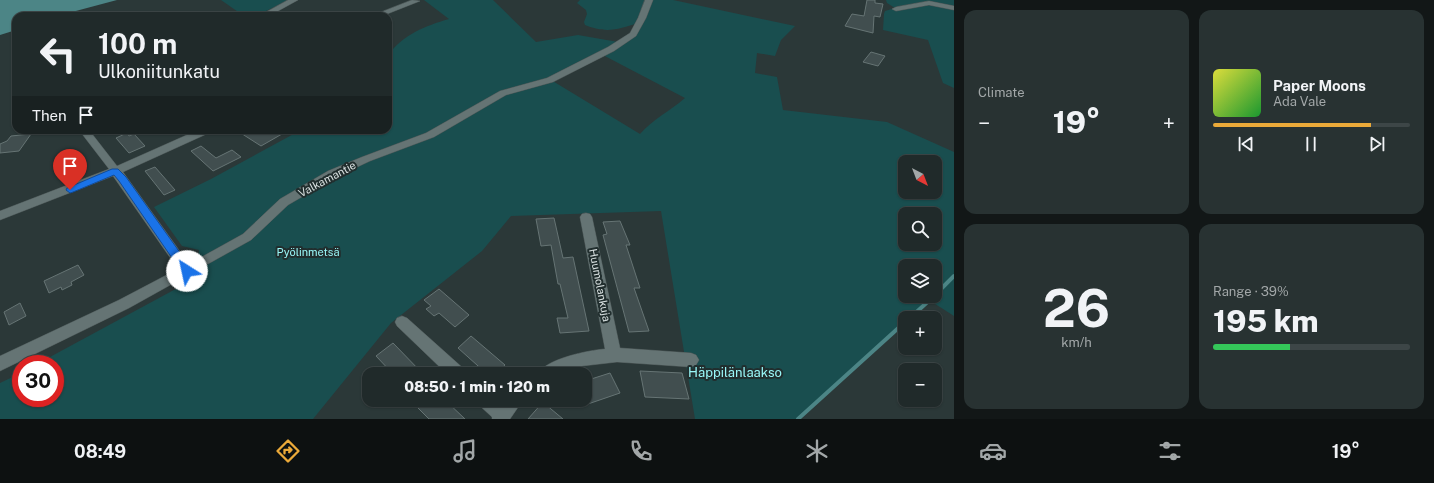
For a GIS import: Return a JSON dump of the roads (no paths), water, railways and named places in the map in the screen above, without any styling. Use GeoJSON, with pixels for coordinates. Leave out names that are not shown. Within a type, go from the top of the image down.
{"type":"FeatureCollection","features":[{"type":"Feature","properties":{"kind":"street"},"geometry":{"type":"LineString","coordinates":[[271,12],[294,0]]}},
{"type":"Feature","properties":{"kind":"street","name":"Valkamantie"},"geometry":{"type":"LineString","coordinates":[[0,364],[187,271],[247,237],[284,202],[332,174],[366,159],[430,135],[503,93],[563,75],[633,34],[642,18],[649,0]]}},
{"type":"Feature","properties":{"kind":"street"},"geometry":{"type":"LineString","coordinates":[[386,12],[416,1]]}},
{"type":"Feature","properties":{"kind":"street"},"geometry":{"type":"LineString","coordinates":[[896,9],[929,4],[954,8]]}},
{"type":"Feature","properties":{"kind":"street"},"geometry":{"type":"LineString","coordinates":[[87,134],[122,179],[187,271]]}},
{"type":"Feature","properties":{"kind":"street"},"geometry":{"type":"LineString","coordinates":[[0,216],[115,171],[198,134]]}},
{"type":"Feature","properties":{"kind":"street","name":"Huumolankuja"},"geometry":{"type":"LineString","coordinates":[[586,217],[613,354]]}},
{"type":"Feature","properties":{"kind":"street"},"geometry":{"type":"LineString","coordinates":[[402,322],[450,367]]}},
{"type":"Feature","properties":{"kind":"street"},"geometry":{"type":"LineString","coordinates":[[558,367],[567,362],[588,357],[613,354],[692,360]]}},
{"type":"Feature","properties":{"kind":"street"},"geometry":{"type":"LineString","coordinates":[[492,407],[501,417],[509,407]]}},
{"type":"Feature","properties":{"kind":"waterway"},"geometry":{"type":"LineString","coordinates":[[942,288],[954,276]]}},
{"type":"Feature","properties":{"kind":"waterway"},"geometry":{"type":"LineString","coordinates":[[918,311],[926,303]]}},
{"type":"Feature","properties":{"kind":"waterway"},"geometry":{"type":"LineString","coordinates":[[798,419],[898,328]]}},
{"type":"Feature","properties":{"kind":"park label","name":"Pyölinmetsä"},"geometry":{"type":"Point","coordinates":[308,252]}},
{"type":"Feature","properties":{"kind":"park label","name":"Häppilänlaakso"},"geometry":{"type":"Point","coordinates":[735,372]}}]}
